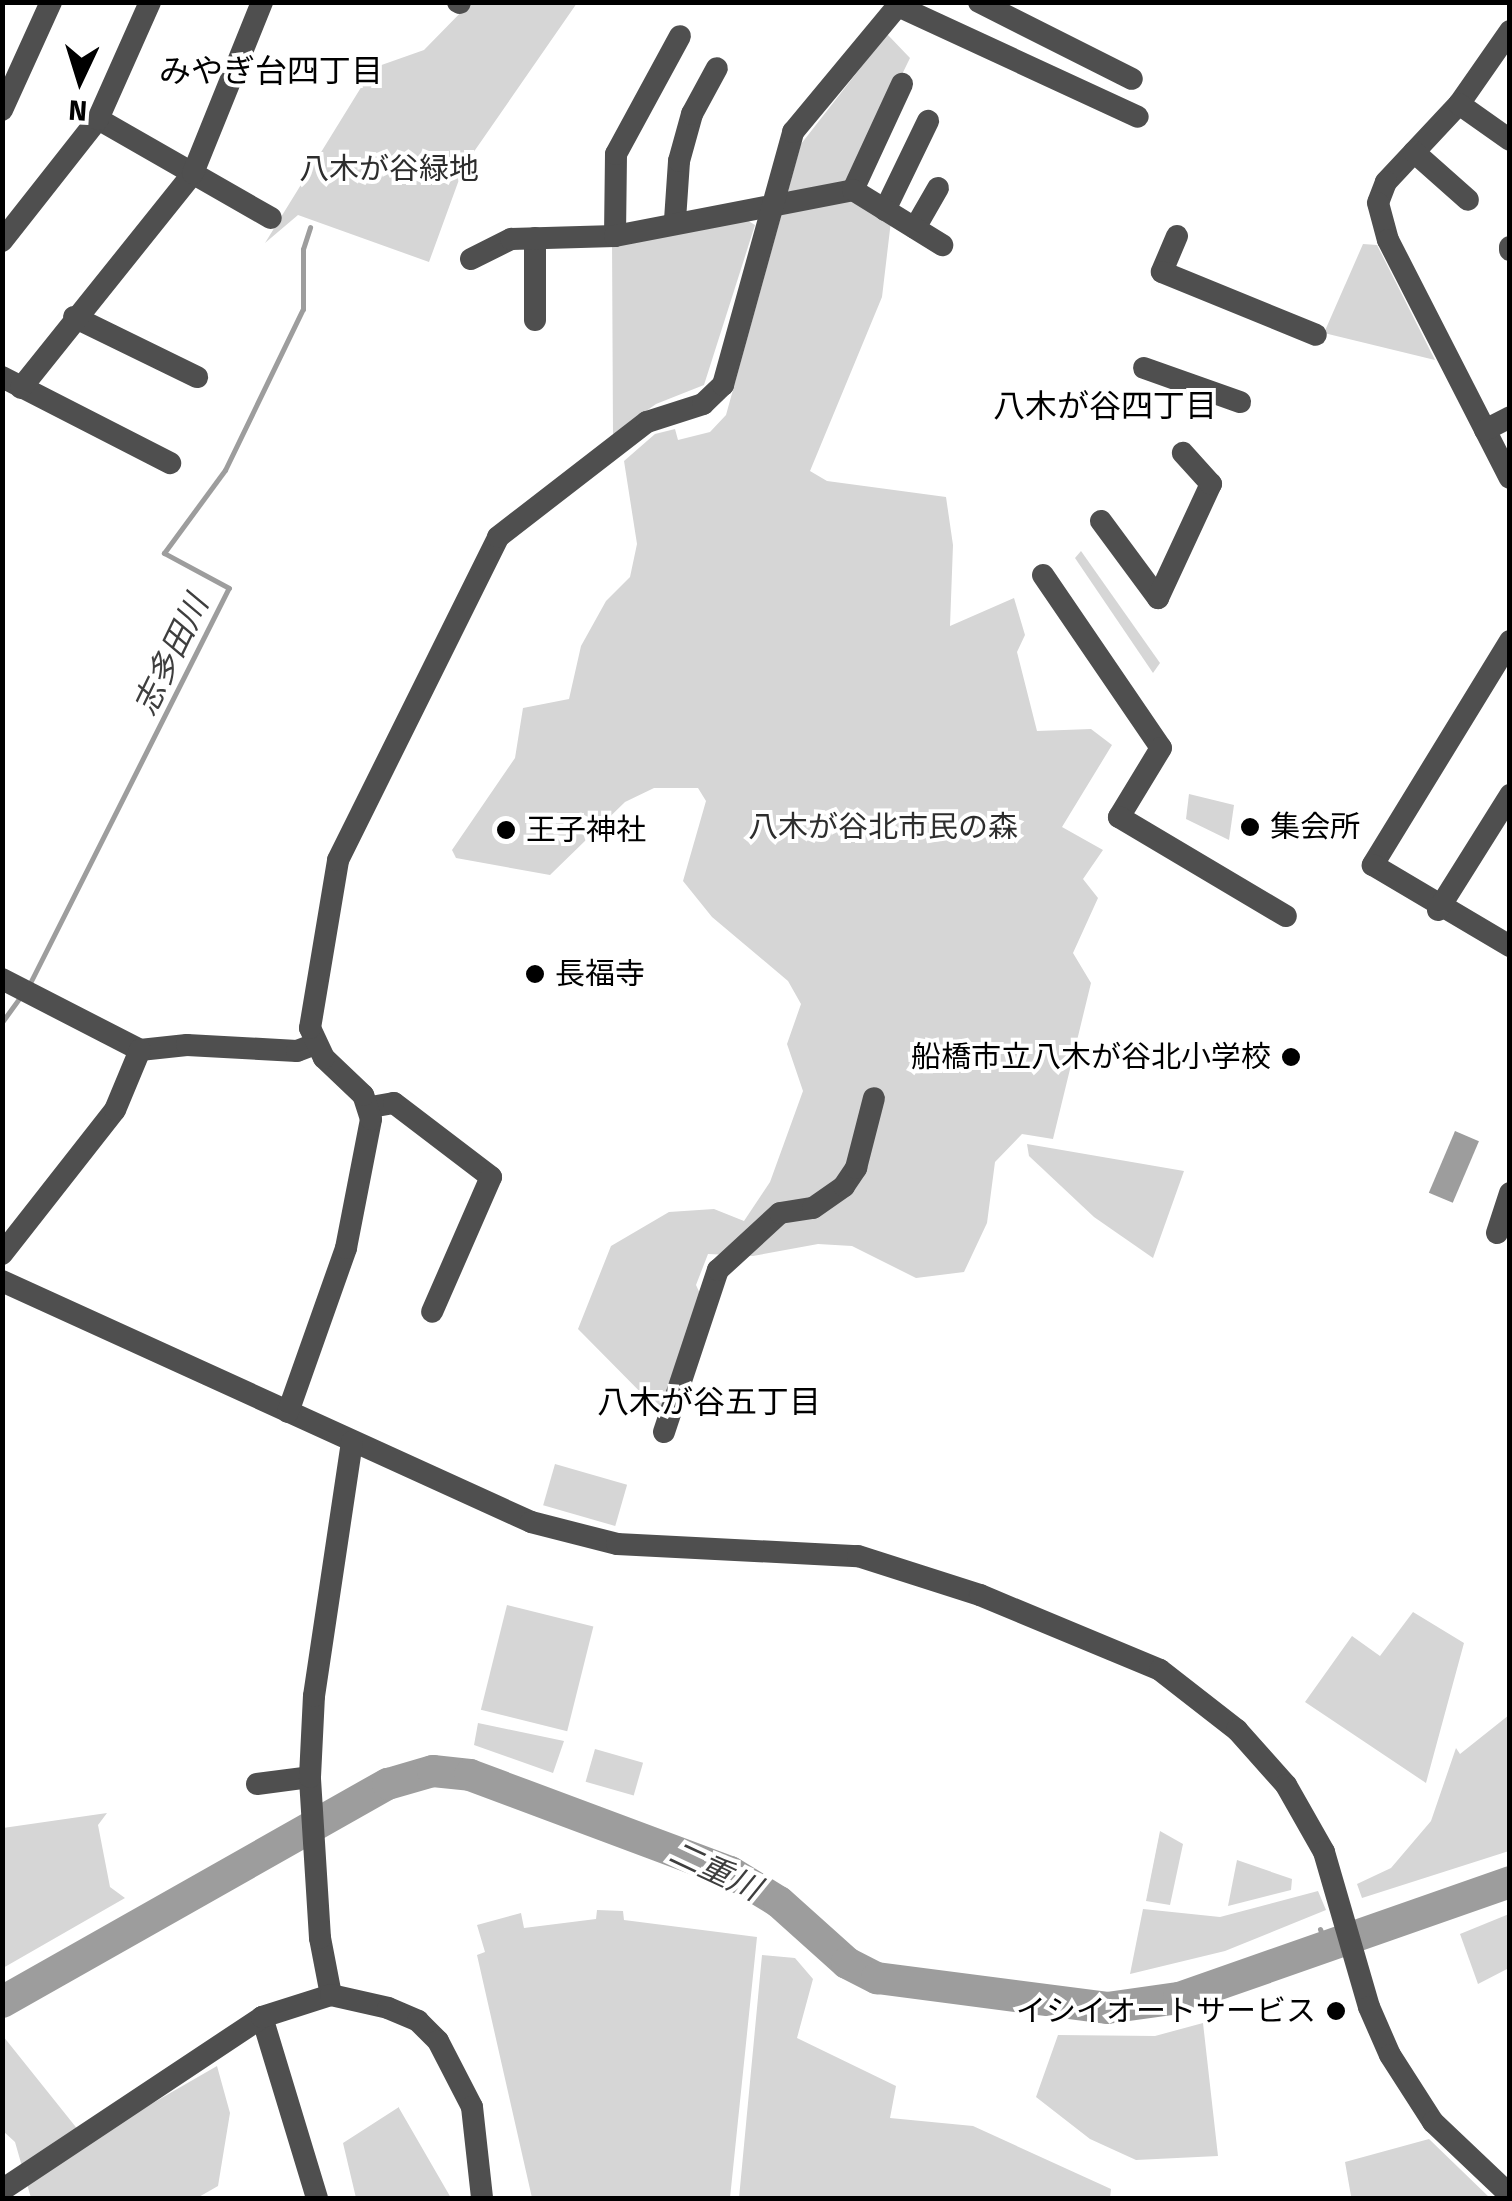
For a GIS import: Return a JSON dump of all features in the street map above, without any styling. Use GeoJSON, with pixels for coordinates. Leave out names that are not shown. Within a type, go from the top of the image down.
{"type":"FeatureCollection","features":[{"type":"Feature","properties":{"kind":"street"},"geometry":{"type":"LineString","coordinates":[[2,110],[51,2]]}},
{"type":"Feature","properties":{"kind":"street"},"geometry":{"type":"LineString","coordinates":[[6,228],[98,118],[150,2]]}},
{"type":"Feature","properties":{"kind":"street"},"geometry":{"type":"LineString","coordinates":[[170,463],[12,382],[74,317],[193,173],[262,2]]}},
{"type":"Feature","properties":{"kind":"street"},"geometry":{"type":"LineString","coordinates":[[978,2],[1132,79]]}},
{"type":"Feature","properties":{"kind":"street"},"geometry":{"type":"LineString","coordinates":[[371,1107],[315,1044],[312,1004],[338,860],[498,536],[647,422],[714,397],[723,385],[771,206],[802,118],[899,4],[1138,117]]}},
{"type":"Feature","properties":{"kind":"street"},"geometry":{"type":"LineString","coordinates":[[1510,30],[1501,62],[1380,192],[1379,216],[1510,478]]}},
{"type":"Feature","properties":{"kind":"street"},"geometry":{"type":"LineString","coordinates":[[615,236],[616,154],[680,36]]}},
{"type":"Feature","properties":{"kind":"street"},"geometry":{"type":"LineString","coordinates":[[675,220],[679,161],[692,114],[717,68]]}},
{"type":"Feature","properties":{"kind":"street"},"geometry":{"type":"LineString","coordinates":[[853,190],[902,84]]}},
{"type":"Feature","properties":{"kind":"street"},"geometry":{"type":"LineString","coordinates":[[1459,104],[1510,140]]}},
{"type":"Feature","properties":{"kind":"street"},"geometry":{"type":"LineString","coordinates":[[98,118],[272,218]]}},
{"type":"Feature","properties":{"kind":"street"},"geometry":{"type":"LineString","coordinates":[[885,210],[928,121]]}},
{"type":"Feature","properties":{"kind":"street"},"geometry":{"type":"LineString","coordinates":[[1414,152],[1468,200]]}},
{"type":"Feature","properties":{"kind":"street"},"geometry":{"type":"LineString","coordinates":[[915,228],[938,188]]}},
{"type":"Feature","properties":{"kind":"street"},"geometry":{"type":"LineString","coordinates":[[472,260],[500,242],[615,236],[675,220],[853,190],[942,245]]}},
{"type":"Feature","properties":{"kind":"street"},"geometry":{"type":"LineString","coordinates":[[1178,236],[1162,272],[1316,335]]}},
{"type":"Feature","properties":{"kind":"street"},"geometry":{"type":"LineString","coordinates":[[534,238],[535,320]]}},
{"type":"Feature","properties":{"kind":"street"},"geometry":{"type":"LineString","coordinates":[[74,317],[197,378]]}},
{"type":"Feature","properties":{"kind":"street"},"geometry":{"type":"LineString","coordinates":[[1144,368],[1240,402]]}},
{"type":"Feature","properties":{"kind":"street"},"geometry":{"type":"LineString","coordinates":[[1484,430],[1510,416]]}},
{"type":"Feature","properties":{"kind":"street"},"geometry":{"type":"LineString","coordinates":[[1101,521],[1158,598],[1212,484],[1183,454]]}},
{"type":"Feature","properties":{"kind":"street"},"geometry":{"type":"LineString","coordinates":[[1043,575],[1161,748],[1119,817],[1286,916]]}},
{"type":"Feature","properties":{"kind":"street"},"geometry":{"type":"LineString","coordinates":[[1509,948],[1438,910],[1372,865],[1510,641]]}},
{"type":"Feature","properties":{"kind":"street"},"geometry":{"type":"LineString","coordinates":[[1438,910],[1510,796]]}},
{"type":"Feature","properties":{"kind":"street"},"geometry":{"type":"LineString","coordinates":[[17,987],[140,1050],[187,1045],[297,1051],[315,1044]]}},
{"type":"Feature","properties":{"kind":"street"},"geometry":{"type":"LineString","coordinates":[[2,1254],[115,1110],[140,1050]]}},
{"type":"Feature","properties":{"kind":"street"},"geometry":{"type":"LineString","coordinates":[[664,1432],[718,1270],[780,1213],[813,1208],[844,1186],[856,1168],[874,1098]]}},
{"type":"Feature","properties":{"kind":"street"},"geometry":{"type":"LineString","coordinates":[[371,1107],[394,1103],[491,1178],[432,1312]]}},
{"type":"Feature","properties":{"kind":"street"},"geometry":{"type":"LineString","coordinates":[[291,1406],[346,1248],[371,1107]]}},
{"type":"Feature","properties":{"kind":"street"},"geometry":{"type":"LineString","coordinates":[[1496,1233],[1510,1192]]}},
{"type":"Feature","properties":{"kind":"street"},"geometry":{"type":"LineString","coordinates":[[2,1282],[291,1406],[352,1442],[499,1510],[572,1534],[670,1548],[750,1546],[858,1556],[1130,1654],[1212,1708],[1270,1764],[1324,1852],[1369,2007],[1412,2092],[1453,2144],[1510,2195]]}},
{"type":"Feature","properties":{"kind":"street"},"geometry":{"type":"LineString","coordinates":[[331,1995],[312,1844],[310,1777],[314,1696],[352,1442]]}},
{"type":"Feature","properties":{"kind":"street"},"geometry":{"type":"LineString","coordinates":[[257,1784],[310,1777]]}},
{"type":"Feature","properties":{"kind":"street"},"geometry":{"type":"LineString","coordinates":[[2,2190],[262,2017],[331,1995],[388,2008],[418,2021],[438,2041],[472,2107],[482,2198]]}},
{"type":"Feature","properties":{"kind":"street"},"geometry":{"type":"LineString","coordinates":[[262,2017],[317,2198]]}},
{"type":"Feature","properties":{"kind":"green space","name":"八木が谷緑地"},"geometry":{"type":"Polygon","coordinates":[[[470,3],[577,3],[464,166],[429,262],[298,215],[265,243],[373,68],[424,50],[470,3]]]}},
{"type":"Feature","properties":{"kind":"green space","name":"八木が谷北市民の森"},"geometry":{"type":"Polygon","coordinates":[[[887,34],[910,58],[850,181],[891,221],[882,297],[810,471],[827,481],[946,497],[953,545],[950,626],[1014,598],[1025,635],[1017,652],[1037,731],[1091,729],[1112,745],[1062,827],[1103,850],[1083,879],[1098,898],[1073,953],[1091,983],[1053,1139],[1022,1134],[995,1162],[987,1223],[964,1272],[916,1278],[852,1246],[818,1244],[753,1256],[708,1254],[696,1285],[702,1298],[663,1415],[578,1329],[611,1246],[669,1212],[714,1209],[744,1221],[770,1182],[803,1091],[787,1044],[801,1004],[788,981],[712,917],[683,881],[706,801],[698,788],[654,788],[625,802],[550,875],[456,858],[452,850],[515,758],[523,708],[569,699],[581,646],[606,601],[630,577],[637,544],[624,461],[655,434],[675,429],[678,440],[710,432],[726,415],[801,144],[887,34]]]}},
{"type":"Feature","properties":{"kind":"green space"},"geometry":{"type":"Polygon","coordinates":[[[742,217],[755,225],[704,385],[656,404],[613,435],[612,240],[742,217]]]}},
{"type":"Feature","properties":{"kind":"green space"},"geometry":{"type":"Polygon","coordinates":[[[1363,244],[1377,245],[1435,360],[1324,333],[1363,244]]]}},
{"type":"Feature","properties":{"kind":"green space"},"geometry":{"type":"Polygon","coordinates":[[[1081,551],[1160,663],[1153,673],[1075,558],[1081,551]]]}},
{"type":"Feature","properties":{"kind":"green space"},"geometry":{"type":"Polygon","coordinates":[[[1189,794],[1234,805],[1229,840],[1186,819],[1189,794]]]}},
{"type":"Feature","properties":{"kind":"green space"},"geometry":{"type":"Polygon","coordinates":[[[1027,1144],[1184,1171],[1153,1258],[1094,1217],[1029,1156],[1027,1144]]]}},
{"type":"Feature","properties":{"kind":"green space"},"geometry":{"type":"Polygon","coordinates":[[[555,1464],[627,1485],[615,1526],[543,1505],[555,1464]]]}},
{"type":"Feature","properties":{"kind":"green space"},"geometry":{"type":"Polygon","coordinates":[[[507,1605],[593,1627],[567,1731],[481,1710],[507,1605]]]}},
{"type":"Feature","properties":{"kind":"green space"},"geometry":{"type":"Polygon","coordinates":[[[1413,1612],[1464,1643],[1426,1783],[1305,1702],[1352,1636],[1380,1656],[1413,1612]]]}},
{"type":"Feature","properties":{"kind":"green space"},"geometry":{"type":"Polygon","coordinates":[[[1509,1715],[1509,1851],[1362,1898],[1357,1884],[1391,1868],[1431,1821],[1456,1748],[1460,1754],[1509,1715]]]}},
{"type":"Feature","properties":{"kind":"green space"},"geometry":{"type":"Polygon","coordinates":[[[478,1723],[564,1741],[553,1773],[474,1745],[478,1723]]]}},
{"type":"Feature","properties":{"kind":"green space"},"geometry":{"type":"Polygon","coordinates":[[[595,1749],[643,1763],[634,1795],[586,1782],[595,1749]]]}},
{"type":"Feature","properties":{"kind":"green space"},"geometry":{"type":"Polygon","coordinates":[[[107,1813],[98,1825],[110,1887],[125,1898],[3,1968],[3,1828],[107,1813]]]}},
{"type":"Feature","properties":{"kind":"green space"},"geometry":{"type":"Polygon","coordinates":[[[1160,1831],[1183,1844],[1170,1905],[1146,1901],[1160,1831]]]}},
{"type":"Feature","properties":{"kind":"green space"},"geometry":{"type":"Polygon","coordinates":[[[1237,1860],[1292,1879],[1291,1890],[1228,1906],[1237,1860]]]}},
{"type":"Feature","properties":{"kind":"green space"},"geometry":{"type":"Polygon","coordinates":[[[1318,1891],[1326,1910],[1225,1951],[1130,1974],[1143,1909],[1220,1917],[1318,1891]]]}},
{"type":"Feature","properties":{"kind":"green space"},"geometry":{"type":"Polygon","coordinates":[[[597,1910],[623,1911],[624,1920],[757,1937],[730,2198],[532,2198],[477,1955],[485,1952],[477,1925],[521,1913],[524,1928],[596,1919],[597,1910]]]}},
{"type":"Feature","properties":{"kind":"green space"},"geometry":{"type":"Polygon","coordinates":[[[1509,1914],[1509,1968],[1478,1984],[1460,1934],[1509,1914]]]}},
{"type":"Feature","properties":{"kind":"green space"},"geometry":{"type":"Polygon","coordinates":[[[762,1955],[795,1958],[813,1979],[797,2038],[896,2086],[890,2118],[973,2126],[1111,2189],[1110,2198],[739,2198],[762,1955]]]}},
{"type":"Feature","properties":{"kind":"green space"},"geometry":{"type":"Polygon","coordinates":[[[1203,2023],[1218,2156],[1136,2160],[1090,2139],[1036,2097],[1058,2035],[1155,2036],[1203,2023]]]}},
{"type":"Feature","properties":{"kind":"green space"},"geometry":{"type":"Polygon","coordinates":[[[3,2036],[87,2141],[217,2066],[230,2113],[218,2186],[197,2198],[31,2198],[15,2142],[3,2131],[3,2036]]]}},
{"type":"Feature","properties":{"kind":"green space"},"geometry":{"type":"Polygon","coordinates":[[[399,2107],[451,2198],[356,2198],[343,2143],[399,2107]]]}},
{"type":"Feature","properties":{"kind":"green space"},"geometry":{"type":"Polygon","coordinates":[[[1429,2139],[1490,2198],[1341,2198],[1351,2196],[1345,2162],[1429,2139]]]}},
{"type":"Feature","properties":{"kind":"shaded area"},"geometry":{"type":"Polygon","coordinates":[[[1455,1131],[1479,1141],[1453,1203],[1429,1193],[1455,1131]]]}},
{"type":"Feature","properties":{"kind":"waterway","name":"志多田川"},"geometry":{"type":"LineString","coordinates":[[30,983],[229,588],[164,553],[225,470],[303,309],[303,249],[310,227]]}},
{"type":"Feature","properties":{"kind":"waterway","name":"志多田川"},"geometry":{"type":"LineString","coordinates":[[2,1022],[21,996]]}},
{"type":"Feature","properties":{"kind":"waterway","name":"二重川"},"geometry":{"type":"LineString","coordinates":[[2,2002],[388,1784],[433,1771],[470,1775],[730,1872],[779,1902],[847,1963],[877,1978],[1107,2008],[1179,1998],[1510,1882]]}},
{"type":"Feature","properties":{"kind":"waterway"},"geometry":{"type":"LineString","coordinates":[[1320,1929],[1327,1947]]}},
{"type":"Feature","properties":{"kind":"place","name":"集会所"},"geometry":{"type":"Point","coordinates":[1250,827]}},
{"type":"Feature","properties":{"kind":"place","name":"王子神社"},"geometry":{"type":"Point","coordinates":[506,830]}},
{"type":"Feature","properties":{"kind":"place","name":"長福寺"},"geometry":{"type":"Point","coordinates":[535,974]}},
{"type":"Feature","properties":{"kind":"place","name":"船橋市立八木が谷北小学校"},"geometry":{"type":"Point","coordinates":[1291,1057]}},
{"type":"Feature","properties":{"kind":"place","name":"イシイオートサービス"},"geometry":{"type":"Point","coordinates":[1336,2011]}},
{"type":"Feature","properties":{"kind":"district","name":"みやぎ台四丁目"},"geometry":{"type":"Point","coordinates":[271,71]}},
{"type":"Feature","properties":{"kind":"district","name":"八木が谷四丁目"},"geometry":{"type":"Point","coordinates":[1105,406]}},
{"type":"Feature","properties":{"kind":"district","name":"八木が谷五丁目"},"geometry":{"type":"Point","coordinates":[709,1402]}}]}
